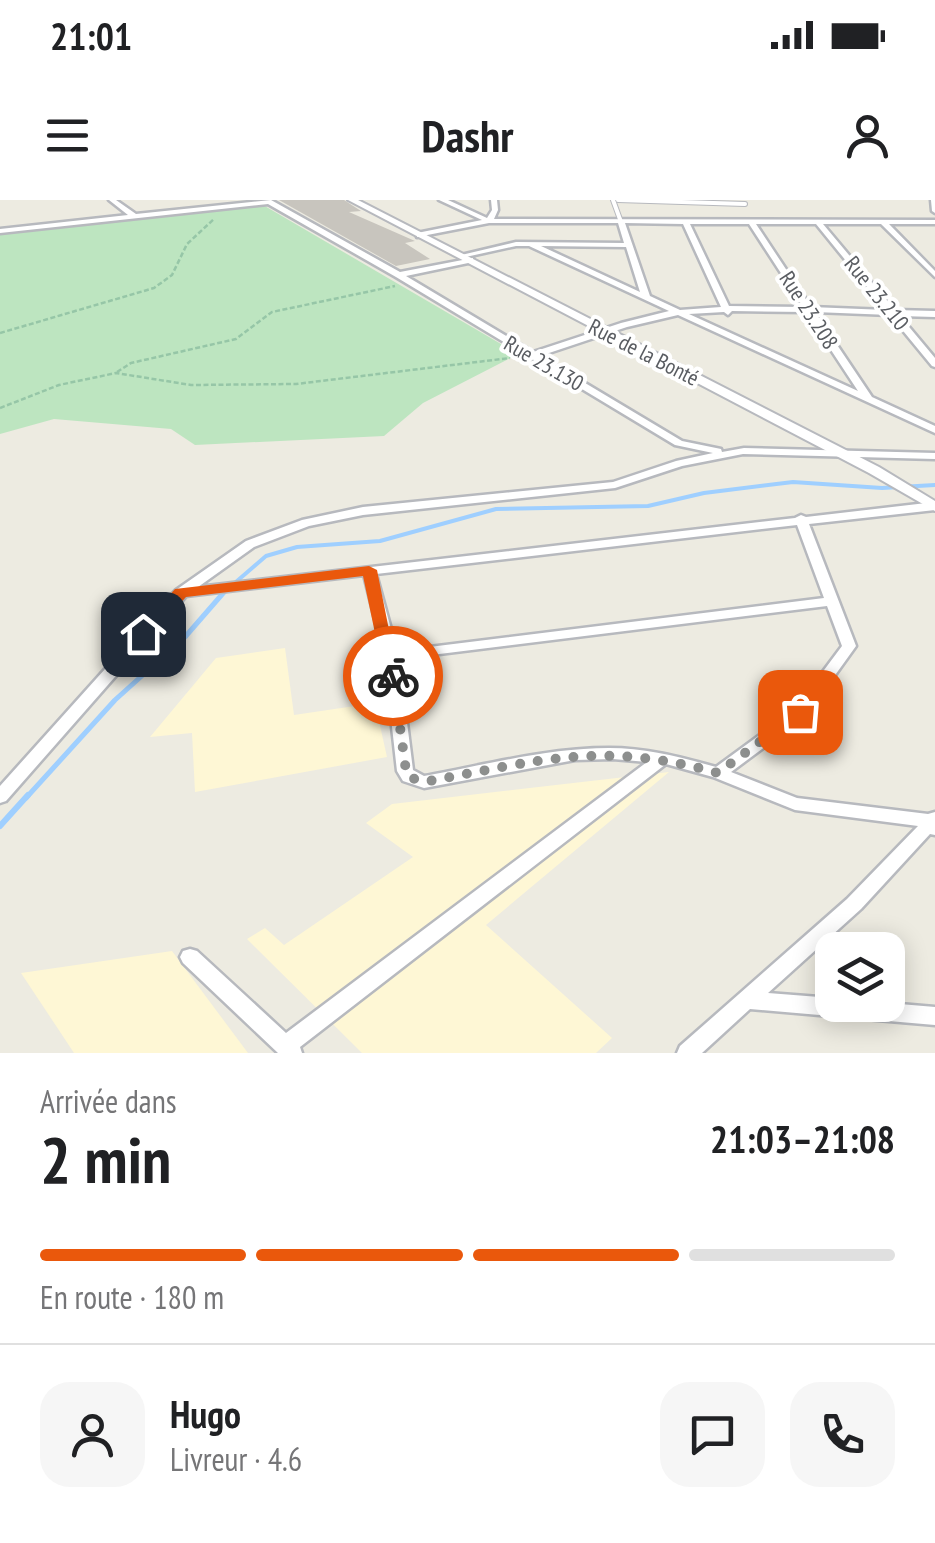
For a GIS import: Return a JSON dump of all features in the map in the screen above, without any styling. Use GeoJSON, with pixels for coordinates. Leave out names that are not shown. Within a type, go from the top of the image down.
{"type":"FeatureCollection","features":[{"type":"Feature","properties":{"kind":"street"},"geometry":{"type":"LineString","coordinates":[[112,200],[136,217]]}},
{"type":"Feature","properties":{"kind":"street"},"geometry":{"type":"LineString","coordinates":[[188,200],[205,210]]}},
{"type":"Feature","properties":{"kind":"street"},"geometry":{"type":"LineString","coordinates":[[0,231],[282,200]]}},
{"type":"Feature","properties":{"kind":"street","name":"Rue de la Bonté"},"geometry":{"type":"LineString","coordinates":[[352,200],[846,455],[932,504]]}},
{"type":"Feature","properties":{"kind":"street"},"geometry":{"type":"LineString","coordinates":[[442,200],[488,221]]}},
{"type":"Feature","properties":{"kind":"street"},"geometry":{"type":"LineString","coordinates":[[488,221],[496,210],[494,200]]}},
{"type":"Feature","properties":{"kind":"street"},"geometry":{"type":"LineString","coordinates":[[934,200],[935,210]]}},
{"type":"Feature","properties":{"kind":"street","name":"Rue 23.130"},"geometry":{"type":"LineString","coordinates":[[266,201],[695,449],[935,456]]}},
{"type":"Feature","properties":{"kind":"street"},"geometry":{"type":"LineString","coordinates":[[420,235],[488,221],[935,222]]}},
{"type":"Feature","properties":{"kind":"street"},"geometry":{"type":"LineString","coordinates":[[620,222],[646,296]]}},
{"type":"Feature","properties":{"kind":"street","name":"Rue 23.208"},"geometry":{"type":"LineString","coordinates":[[751,222],[866,397]]}},
{"type":"Feature","properties":{"kind":"street","name":"Rue 23.210"},"geometry":{"type":"LineString","coordinates":[[818,222],[935,364]]}},
{"type":"Feature","properties":{"kind":"street"},"geometry":{"type":"LineString","coordinates":[[884,222],[935,275]]}},
{"type":"Feature","properties":{"kind":"street"},"geometry":{"type":"LineString","coordinates":[[686,223],[728,312]]}},
{"type":"Feature","properties":{"kind":"street"},"geometry":{"type":"LineString","coordinates":[[586,245],[624,234]]}},
{"type":"Feature","properties":{"kind":"street"},"geometry":{"type":"LineString","coordinates":[[403,277],[530,244],[627,245]]}},
{"type":"Feature","properties":{"kind":"street"},"geometry":{"type":"LineString","coordinates":[[530,244],[935,430]]}},
{"type":"Feature","properties":{"kind":"street"},"geometry":{"type":"LineString","coordinates":[[532,355],[635,322],[681,312],[935,314]]}},
{"type":"Feature","properties":{"kind":"street"},"geometry":{"type":"LineString","coordinates":[[0,797],[181,593],[250,544],[306,523],[438,501],[615,485],[680,463],[744,452]]}},
{"type":"Feature","properties":{"kind":"street"},"geometry":{"type":"LineString","coordinates":[[181,593],[932,504]]}},
{"type":"Feature","properties":{"kind":"street"},"geometry":{"type":"LineString","coordinates":[[718,773],[800,712],[846,653],[848,638],[801,520]]}},
{"type":"Feature","properties":{"kind":"street"},"geometry":{"type":"LineString","coordinates":[[369,570],[391,656],[406,771],[416,782],[575,754],[663,758],[718,773],[796,804],[934,823]]}},
{"type":"Feature","properties":{"kind":"street"},"geometry":{"type":"LineString","coordinates":[[391,656],[832,601]]}},
{"type":"Feature","properties":{"kind":"street"},"geometry":{"type":"LineString","coordinates":[[190,957],[288,1049],[663,758]]}},
{"type":"Feature","properties":{"kind":"street"},"geometry":{"type":"LineString","coordinates":[[686,1053],[854,904],[934,823]]}},
{"type":"Feature","properties":{"kind":"street"},"geometry":{"type":"LineString","coordinates":[[746,1000],[935,1016]]}},
{"type":"Feature","properties":{"kind":"lane"},"geometry":{"type":"LineString","coordinates":[[620,222],[615,200],[744,202],[749,210]]}},
{"type":"Feature","properties":{"kind":"path"},"geometry":{"type":"LineString","coordinates":[[0,333],[154,288],[172,275],[187,244],[214,219]]}},
{"type":"Feature","properties":{"kind":"path"},"geometry":{"type":"LineString","coordinates":[[116,373],[131,363],[236,339],[272,312],[316,299],[384,290],[403,277]]}},
{"type":"Feature","properties":{"kind":"path"},"geometry":{"type":"LineString","coordinates":[[0,408],[59,384],[116,373],[191,384],[296,384],[532,355]]}},
{"type":"Feature","properties":{"kind":"shaded area"},"geometry":{"type":"Polygon","coordinates":[[[285,648],[294,715],[375,703],[387,757],[195,792],[192,733],[150,737],[216,658],[285,648]]]}},
{"type":"Feature","properties":{"kind":"shaded area"},"geometry":{"type":"Polygon","coordinates":[[[669,772],[486,925],[612,1038],[596,1053],[362,1053],[247,939],[265,928],[284,945],[413,857],[366,823],[392,804],[669,772]]]}},
{"type":"Feature","properties":{"kind":"shaded area"},"geometry":{"type":"Polygon","coordinates":[[[172,951],[248,1053],[74,1053],[21,973],[172,951]]]}},
{"type":"Feature","properties":{"kind":"green space"},"geometry":{"type":"Polygon","coordinates":[[[263,205],[518,354],[423,403],[384,436],[195,445],[171,429],[54,419],[0,434],[0,234],[263,205]]]}},
{"type":"Feature","properties":{"kind":"building"},"geometry":{"type":"Polygon","coordinates":[[[279,200],[344,200],[361,211],[349,212],[415,241],[405,243],[430,259],[396,266],[279,200]]]}},
{"type":"Feature","properties":{"kind":"waterway"},"geometry":{"type":"LineString","coordinates":[[224,593],[266,556],[297,547],[380,541],[496,509],[648,506],[704,493],[793,482],[882,488],[935,485]]}},
{"type":"Feature","properties":{"kind":"waterway"},"geometry":{"type":"LineString","coordinates":[[26,798],[115,700],[185,637],[224,593]]}},
{"type":"Feature","properties":{"kind":"waterway"},"geometry":{"type":"LineString","coordinates":[[0,826],[28,795]]}},
{"type":"Feature","properties":{"kind":"way so far"},"geometry":{"type":"LineString","coordinates":[[393,676],[406,771],[416,782],[575,754],[663,758],[718,773],[800,712]]}},
{"type":"Feature","properties":{"kind":"route"},"geometry":{"type":"LineString","coordinates":[[143,634],[181,593],[369,570],[393,676]]}}]}
